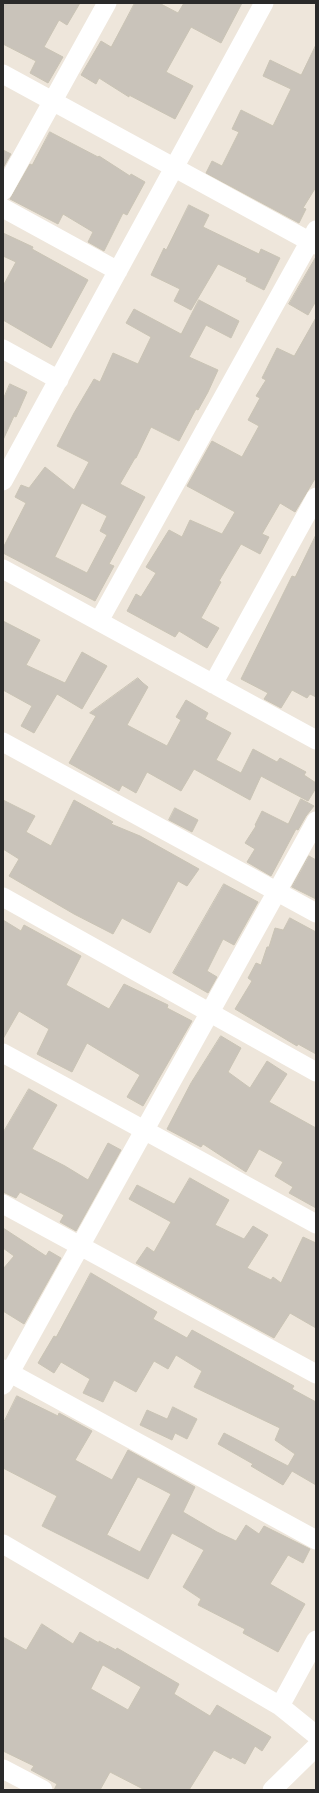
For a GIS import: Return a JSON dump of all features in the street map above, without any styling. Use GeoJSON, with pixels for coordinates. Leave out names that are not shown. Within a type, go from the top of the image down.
{"type":"FeatureCollection","features":[{"type":"Feature","properties":{"kind":"street"},"geometry":{"type":"LineString","coordinates":[[3,192],[108,3]]}},
{"type":"Feature","properties":{"kind":"street"},"geometry":{"type":"LineString","coordinates":[[3,481],[264,3]]}},
{"type":"Feature","properties":{"kind":"street"},"geometry":{"type":"LineString","coordinates":[[3,74],[174,168],[314,239],[99,621]]}},
{"type":"Feature","properties":{"kind":"street"},"geometry":{"type":"LineString","coordinates":[[3,208],[118,271]]}},
{"type":"Feature","properties":{"kind":"street"},"geometry":{"type":"LineString","coordinates":[[3,349],[59,380]]}},
{"type":"Feature","properties":{"kind":"street"},"geometry":{"type":"LineString","coordinates":[[213,684],[316,497]]}},
{"type":"Feature","properties":{"kind":"street"},"geometry":{"type":"LineString","coordinates":[[3,568],[316,740]]}},
{"type":"Feature","properties":{"kind":"street"},"geometry":{"type":"LineString","coordinates":[[3,742],[316,913]]}},
{"type":"Feature","properties":{"kind":"street"},"geometry":{"type":"LineString","coordinates":[[316,821],[80,1246],[5,1375],[316,1540]]}},
{"type":"Feature","properties":{"kind":"street"},"geometry":{"type":"LineString","coordinates":[[3,897],[316,1072]]}},
{"type":"Feature","properties":{"kind":"street"},"geometry":{"type":"LineString","coordinates":[[3,1053],[316,1224]]}},
{"type":"Feature","properties":{"kind":"street"},"geometry":{"type":"LineString","coordinates":[[3,1204],[316,1374]]}},
{"type":"Feature","properties":{"kind":"street"},"geometry":{"type":"LineString","coordinates":[[3,1544],[280,1706],[316,1735]]}},
{"type":"Feature","properties":{"kind":"street"},"geometry":{"type":"LineString","coordinates":[[280,1706],[316,1640]]}},
{"type":"Feature","properties":{"kind":"street"},"geometry":{"type":"LineString","coordinates":[[272,1790],[316,1747]]}},
{"type":"Feature","properties":{"kind":"street"},"geometry":{"type":"LineString","coordinates":[[3,1769],[43,1790]]}},
{"type":"Feature","properties":{"kind":"building"},"geometry":{"type":"Polygon","coordinates":[[[3,3],[80,3],[67,25],[59,20],[44,47],[63,57],[48,83],[30,73],[36,61],[3,44],[3,3]]]}},
{"type":"Feature","properties":{"kind":"building"},"geometry":{"type":"Polygon","coordinates":[[[135,3],[159,3],[178,13],[184,3],[242,3],[221,43],[191,27],[166,72],[193,86],[175,119],[129,95],[129,97],[99,78],[96,84],[81,75],[101,41],[111,47],[135,3]]]}},
{"type":"Feature","properties":{"kind":"building"},"geometry":{"type":"Polygon","coordinates":[[[316,45],[316,187],[303,208],[306,209],[299,223],[206,173],[212,161],[222,166],[239,132],[232,129],[241,110],[273,126],[291,89],[263,76],[270,60],[301,75],[316,45]]]}},
{"type":"Feature","properties":{"kind":"building"},"geometry":{"type":"Polygon","coordinates":[[[50,132],[98,157],[99,156],[130,176],[131,174],[145,182],[127,215],[123,213],[104,251],[88,242],[93,232],[63,214],[58,224],[10,199],[30,164],[32,165],[50,132]]]}},
{"type":"Feature","properties":{"kind":"building"},"geometry":{"type":"Polygon","coordinates":[[[3,150],[11,154],[3,168],[3,150]]]}},
{"type":"Feature","properties":{"kind":"building"},"geometry":{"type":"Polygon","coordinates":[[[189,205],[209,215],[203,227],[259,254],[261,249],[280,258],[264,290],[246,281],[247,278],[218,264],[191,310],[174,301],[180,289],[151,275],[164,248],[166,250],[189,205]]]}},
{"type":"Feature","properties":{"kind":"building"},"geometry":{"type":"Polygon","coordinates":[[[3,233],[33,247],[32,249],[88,280],[51,348],[3,320],[3,286],[16,262],[3,256],[3,233]]]}},
{"type":"Feature","properties":{"kind":"building"},"geometry":{"type":"Polygon","coordinates":[[[316,257],[316,301],[308,315],[289,304],[316,257]]]}},
{"type":"Feature","properties":{"kind":"building"},"geometry":{"type":"Polygon","coordinates":[[[199,300],[239,321],[231,338],[206,325],[189,357],[218,370],[208,392],[198,410],[196,409],[179,441],[151,427],[136,458],[120,484],[145,497],[109,564],[114,566],[95,601],[3,553],[3,548],[26,503],[15,497],[21,485],[29,488],[45,467],[74,490],[89,462],[57,446],[94,379],[100,382],[113,353],[138,364],[151,337],[126,323],[134,309],[181,334],[199,300]],[[82,503],[55,557],[87,573],[107,535],[100,531],[107,516],[82,503]]]}},
{"type":"Feature","properties":{"kind":"building"},"geometry":{"type":"Polygon","coordinates":[[[316,318],[316,477],[295,512],[280,503],[262,534],[269,537],[260,554],[241,544],[219,581],[221,582],[201,618],[219,628],[207,648],[179,631],[175,637],[127,611],[136,594],[141,597],[156,573],[146,567],[169,530],[182,537],[190,520],[222,534],[235,512],[187,486],[212,441],[242,457],[259,426],[248,420],[260,398],[256,396],[266,380],[262,378],[277,348],[294,356],[316,318]]]}},
{"type":"Feature","properties":{"kind":"building"},"geometry":{"type":"Polygon","coordinates":[[[10,384],[27,392],[16,417],[14,416],[3,440],[3,400],[10,384]]]}},
{"type":"Feature","properties":{"kind":"building"},"geometry":{"type":"Polygon","coordinates":[[[316,535],[316,697],[310,694],[307,698],[292,690],[281,708],[264,699],[268,693],[241,679],[292,576],[295,577],[316,535]]]}},
{"type":"Feature","properties":{"kind":"building"},"geometry":{"type":"Polygon","coordinates":[[[3,621],[40,640],[26,665],[65,683],[82,652],[107,666],[82,709],[57,694],[34,733],[21,726],[32,706],[3,690],[3,621]]]}},
{"type":"Feature","properties":{"kind":"building"},"geometry":{"type":"Polygon","coordinates":[[[138,678],[148,687],[127,725],[167,746],[181,720],[176,717],[186,700],[208,713],[205,719],[231,733],[216,760],[241,773],[253,749],[277,762],[280,758],[306,772],[304,775],[316,783],[316,788],[308,801],[261,776],[250,800],[194,769],[181,791],[147,772],[136,793],[122,785],[119,791],[69,763],[96,716],[90,713],[138,678]]]}},
{"type":"Feature","properties":{"kind":"building"},"geometry":{"type":"Polygon","coordinates":[[[301,799],[314,806],[298,830],[296,829],[271,876],[247,862],[255,849],[245,843],[256,826],[255,825],[262,811],[288,824],[301,799]]]}},
{"type":"Feature","properties":{"kind":"building"},"geometry":{"type":"Polygon","coordinates":[[[3,800],[35,816],[26,832],[51,846],[74,800],[113,822],[111,824],[140,836],[199,869],[187,886],[178,881],[150,933],[122,918],[113,934],[74,914],[9,876],[19,859],[3,849],[3,800]]]}},
{"type":"Feature","properties":{"kind":"building"},"geometry":{"type":"Polygon","coordinates":[[[175,808],[198,820],[192,832],[169,820],[175,808]]]}},
{"type":"Feature","properties":{"kind":"building"},"geometry":{"type":"Polygon","coordinates":[[[309,856],[316,860],[316,899],[292,887],[309,856]]]}},
{"type":"Feature","properties":{"kind":"building"},"geometry":{"type":"Polygon","coordinates":[[[224,884],[258,902],[234,945],[223,939],[207,971],[217,977],[208,993],[173,973],[224,884]]]}},
{"type":"Feature","properties":{"kind":"building"},"geometry":{"type":"Polygon","coordinates":[[[290,918],[316,932],[316,1054],[298,1044],[297,1046],[235,1009],[252,981],[248,978],[256,963],[261,965],[275,928],[283,930],[290,918]]]}},
{"type":"Feature","properties":{"kind":"building"},"geometry":{"type":"Polygon","coordinates":[[[3,920],[21,931],[24,925],[81,956],[66,985],[109,1009],[124,984],[168,1005],[167,1008],[192,1021],[143,1106],[127,1097],[140,1075],[87,1043],[72,1072],[37,1054],[49,1029],[19,1011],[3,1039],[3,920]]]}},
{"type":"Feature","properties":{"kind":"building"},"geometry":{"type":"Polygon","coordinates":[[[221,1036],[241,1048],[228,1072],[250,1088],[267,1061],[287,1074],[269,1102],[316,1128],[316,1208],[289,1193],[293,1187],[275,1176],[283,1162],[259,1149],[246,1172],[203,1144],[201,1147],[167,1129],[191,1083],[221,1036]]]}},
{"type":"Feature","properties":{"kind":"building"},"geometry":{"type":"Polygon","coordinates":[[[29,1089],[57,1105],[32,1149],[88,1180],[108,1143],[121,1150],[76,1231],[60,1222],[64,1215],[20,1192],[16,1198],[3,1192],[3,1133],[29,1089]]]}},
{"type":"Feature","properties":{"kind":"building"},"geometry":{"type":"Polygon","coordinates":[[[190,1178],[229,1200],[215,1225],[244,1239],[253,1226],[268,1235],[247,1268],[271,1280],[273,1277],[281,1283],[303,1237],[316,1243],[316,1328],[290,1313],[274,1338],[136,1263],[147,1247],[154,1252],[171,1222],[129,1199],[137,1185],[174,1204],[190,1178]]]}},
{"type":"Feature","properties":{"kind":"building"},"geometry":{"type":"Polygon","coordinates":[[[3,1228],[46,1256],[49,1251],[61,1258],[24,1324],[3,1311],[3,1269],[14,1256],[3,1248],[3,1228]]]}},
{"type":"Feature","properties":{"kind":"building"},"geometry":{"type":"Polygon","coordinates":[[[91,1273],[157,1312],[153,1319],[187,1338],[192,1330],[294,1386],[292,1389],[316,1402],[316,1485],[292,1471],[283,1485],[251,1466],[253,1464],[218,1444],[224,1433],[288,1466],[295,1454],[275,1440],[280,1428],[194,1387],[202,1371],[176,1355],[168,1369],[154,1361],[136,1392],[114,1380],[103,1402],[83,1393],[90,1379],[61,1362],[54,1373],[38,1363],[54,1336],[56,1337],[91,1273]]]}},
{"type":"Feature","properties":{"kind":"building"},"geometry":{"type":"Polygon","coordinates":[[[17,1396],[58,1416],[59,1413],[92,1431],[75,1460],[112,1480],[128,1450],[195,1487],[183,1512],[217,1532],[236,1541],[246,1525],[259,1534],[264,1526],[310,1549],[303,1563],[288,1555],[270,1584],[305,1604],[278,1652],[243,1633],[245,1629],[198,1605],[201,1599],[183,1587],[204,1550],[172,1533],[148,1579],[42,1526],[57,1496],[3,1468],[3,1424],[17,1396]],[[138,1477],[107,1535],[140,1552],[171,1494],[138,1477]]]}},
{"type":"Feature","properties":{"kind":"building"},"geometry":{"type":"Polygon","coordinates":[[[173,1407],[197,1419],[187,1439],[175,1433],[172,1440],[140,1425],[147,1410],[167,1419],[173,1407]]]}},
{"type":"Feature","properties":{"kind":"building"},"geometry":{"type":"Polygon","coordinates":[[[42,1624],[73,1644],[80,1632],[99,1643],[99,1641],[116,1650],[117,1648],[179,1684],[174,1694],[210,1716],[217,1705],[271,1737],[262,1751],[255,1746],[245,1764],[232,1757],[231,1759],[214,1750],[189,1790],[145,1790],[110,1772],[100,1790],[54,1790],[57,1784],[31,1770],[34,1766],[3,1751],[3,1637],[26,1650],[42,1624]],[[103,1665],[91,1689],[128,1710],[141,1687],[103,1665]]]}}]}
